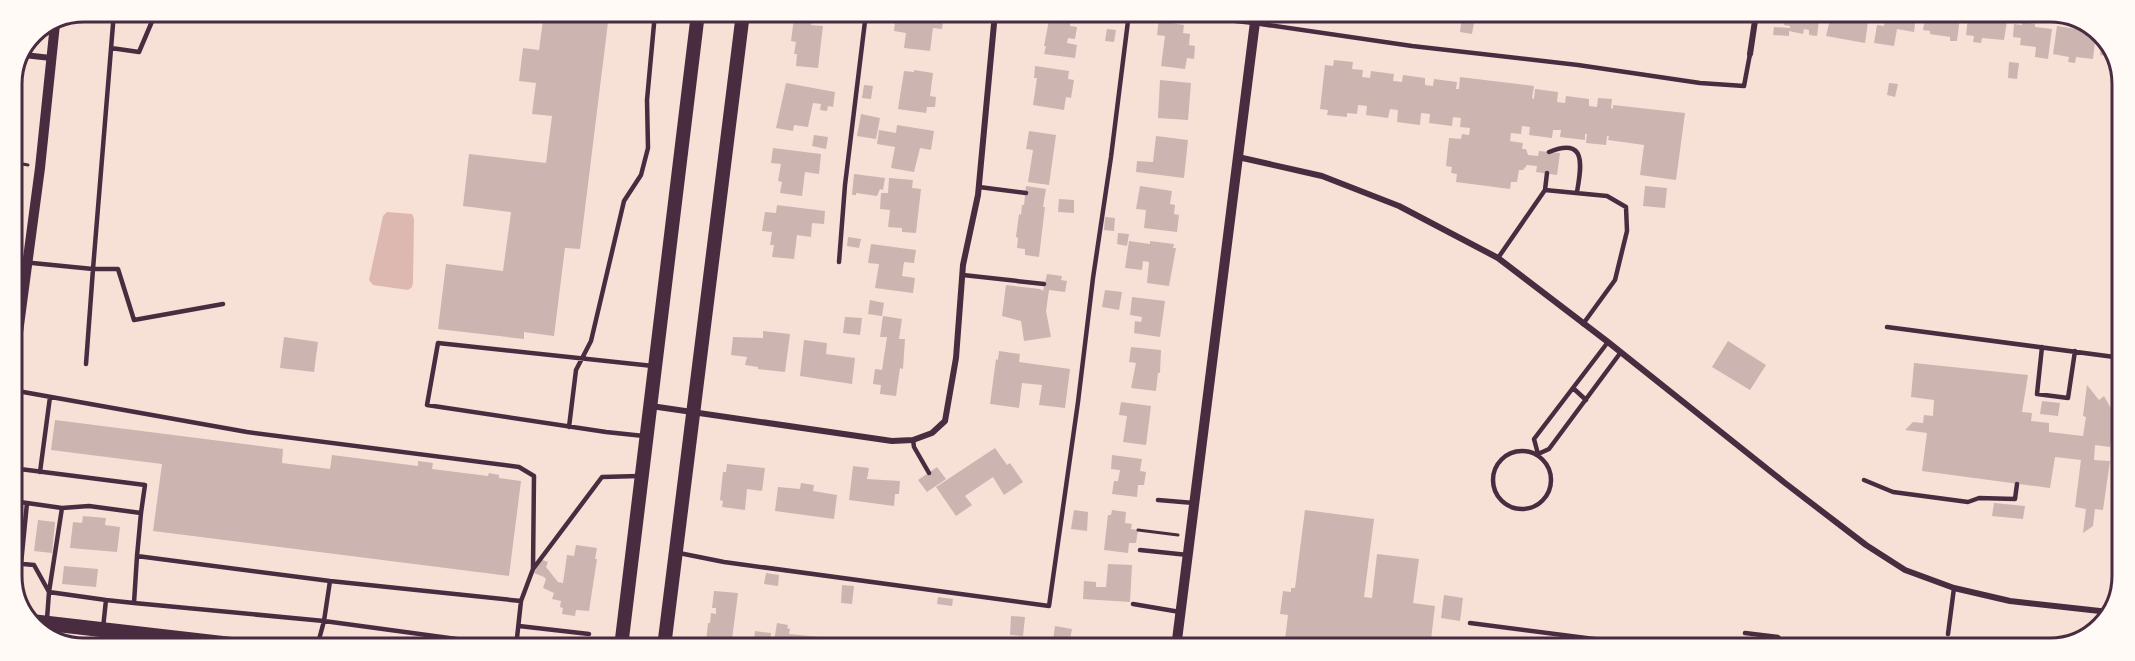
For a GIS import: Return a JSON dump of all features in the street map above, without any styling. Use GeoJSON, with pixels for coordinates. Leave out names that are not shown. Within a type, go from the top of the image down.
{"type":"FeatureCollection","features":[{"type":"Feature","properties":{"kind":"highway"},"geometry":{"type":"LineString","coordinates":[[46,623],[178,638]]}},
{"type":"Feature","properties":{"kind":"main road"},"geometry":{"type":"LineString","coordinates":[[622,638],[697,22]]}},
{"type":"Feature","properties":{"kind":"main road"},"geometry":{"type":"LineString","coordinates":[[665,638],[743,22]]}},
{"type":"Feature","properties":{"kind":"street"},"geometry":{"type":"LineString","coordinates":[[650,406],[891,441],[913,440],[932,434],[945,422],[956,358],[963,275],[979,187],[994,22]]}},
{"type":"Feature","properties":{"kind":"street"},"geometry":{"type":"LineString","coordinates":[[1177,638],[1254,22]]}},
{"type":"Feature","properties":{"kind":"street"},"geometry":{"type":"LineString","coordinates":[[1750,54],[1754,22]]}},
{"type":"Feature","properties":{"kind":"street"},"geometry":{"type":"LineString","coordinates":[[22,299],[53,31]]}},
{"type":"Feature","properties":{"kind":"street"},"geometry":{"type":"LineString","coordinates":[[30,56],[51,58]]}},
{"type":"Feature","properties":{"kind":"street"},"geometry":{"type":"LineString","coordinates":[[1237,157],[1322,176],[1399,206],[1498,258],[1621,352],[1785,483],[1866,545],[1905,570],[1954,588],[2010,601],[2102,611]]}},
{"type":"Feature","properties":{"kind":"lane"},"geometry":{"type":"LineString","coordinates":[[86,364],[113,22]]}},
{"type":"Feature","properties":{"kind":"lane"},"geometry":{"type":"LineString","coordinates":[[111,48],[139,52],[152,22]]}},
{"type":"Feature","properties":{"kind":"lane"},"geometry":{"type":"LineString","coordinates":[[569,427],[576,370],[591,341],[624,201],[641,175],[648,148],[647,100],[654,22]]}},
{"type":"Feature","properties":{"kind":"lane"},"geometry":{"type":"LineString","coordinates":[[839,262],[845,185],[865,22]]}},
{"type":"Feature","properties":{"kind":"lane"},"geometry":{"type":"LineString","coordinates":[[676,552],[724,562],[1049,606],[1128,22]]}},
{"type":"Feature","properties":{"kind":"lane"},"geometry":{"type":"LineString","coordinates":[[1277,22],[1412,46],[1578,65],[1700,83],[1744,86],[1750,54]]}},
{"type":"Feature","properties":{"kind":"lane"},"geometry":{"type":"LineString","coordinates":[[1549,152],[1569,147],[1578,154],[1582,164],[1577,192]]}},
{"type":"Feature","properties":{"kind":"lane"},"geometry":{"type":"LineString","coordinates":[[1498,258],[1545,190],[1547,173]]}},
{"type":"Feature","properties":{"kind":"lane"},"geometry":{"type":"LineString","coordinates":[[979,187],[1026,193]]}},
{"type":"Feature","properties":{"kind":"lane"},"geometry":{"type":"LineString","coordinates":[[1545,190],[1608,196],[1626,207],[1627,231],[1615,280],[1583,324]]}},
{"type":"Feature","properties":{"kind":"lane"},"geometry":{"type":"LineString","coordinates":[[22,263],[118,269],[134,321],[223,304]]}},
{"type":"Feature","properties":{"kind":"lane"},"geometry":{"type":"LineString","coordinates":[[963,275],[1044,284]]}},
{"type":"Feature","properties":{"kind":"lane"},"geometry":{"type":"LineString","coordinates":[[1887,327],[2112,357]]}},
{"type":"Feature","properties":{"kind":"lane"},"geometry":{"type":"LineString","coordinates":[[1608,342],[1534,439],[1538,454],[1550,469],[1551,489],[1546,497],[1539,504],[1520,509],[1511,507],[1501,500],[1493,485],[1493,475],[1502,458],[1519,450],[1538,454],[1549,449],[1621,352]]}},
{"type":"Feature","properties":{"kind":"lane"},"geometry":{"type":"LineString","coordinates":[[647,436],[569,427],[427,405],[438,343],[655,367]]}},
{"type":"Feature","properties":{"kind":"lane"},"geometry":{"type":"LineString","coordinates":[[2042,347],[2037,394],[2068,398],[2075,351]]}},
{"type":"Feature","properties":{"kind":"lane"},"geometry":{"type":"LineString","coordinates":[[1572,388],[1586,400]]}},
{"type":"Feature","properties":{"kind":"lane"},"geometry":{"type":"LineString","coordinates":[[23,392],[247,432],[519,467],[534,476],[533,569]]}},
{"type":"Feature","properties":{"kind":"lane"},"geometry":{"type":"LineString","coordinates":[[40,472],[50,397]]}},
{"type":"Feature","properties":{"kind":"lane"},"geometry":{"type":"LineString","coordinates":[[913,440],[914,447],[928,473]]}},
{"type":"Feature","properties":{"kind":"lane"},"geometry":{"type":"LineString","coordinates":[[23,470],[146,485],[141,513],[134,603]]}},
{"type":"Feature","properties":{"kind":"lane"},"geometry":{"type":"LineString","coordinates":[[517,638],[521,601],[533,569],[602,477],[642,476]]}},
{"type":"Feature","properties":{"kind":"lane"},"geometry":{"type":"LineString","coordinates":[[1864,480],[1893,492],[1968,502],[1979,498],[2014,499],[2017,484]]}},
{"type":"Feature","properties":{"kind":"lane"},"geometry":{"type":"LineString","coordinates":[[1158,500],[1194,503]]}},
{"type":"Feature","properties":{"kind":"lane"},"geometry":{"type":"LineString","coordinates":[[23,502],[62,508],[89,506],[141,513]]}},
{"type":"Feature","properties":{"kind":"lane"},"geometry":{"type":"LineString","coordinates":[[23,544],[27,503]]}},
{"type":"Feature","properties":{"kind":"lane"},"geometry":{"type":"LineString","coordinates":[[46,623],[62,508]]}},
{"type":"Feature","properties":{"kind":"lane"},"geometry":{"type":"LineString","coordinates":[[1140,549],[1188,555]]}},
{"type":"Feature","properties":{"kind":"lane"},"geometry":{"type":"LineString","coordinates":[[137,556],[521,601]]}},
{"type":"Feature","properties":{"kind":"lane"},"geometry":{"type":"LineString","coordinates":[[23,564],[34,566],[49,592]]}},
{"type":"Feature","properties":{"kind":"lane"},"geometry":{"type":"LineString","coordinates":[[319,638],[330,580]]}},
{"type":"Feature","properties":{"kind":"lane"},"geometry":{"type":"LineString","coordinates":[[1948,634],[1954,588]]}},
{"type":"Feature","properties":{"kind":"lane"},"geometry":{"type":"LineString","coordinates":[[49,592],[134,603],[324,621],[450,638]]}},
{"type":"Feature","properties":{"kind":"lane"},"geometry":{"type":"LineString","coordinates":[[103,629],[106,600]]}},
{"type":"Feature","properties":{"kind":"lane"},"geometry":{"type":"LineString","coordinates":[[1132,604],[1181,612]]}},
{"type":"Feature","properties":{"kind":"lane"},"geometry":{"type":"LineString","coordinates":[[1470,622],[1588,638]]}},
{"type":"Feature","properties":{"kind":"lane"},"geometry":{"type":"LineString","coordinates":[[519,626],[589,634]]}},
{"type":"Feature","properties":{"kind":"lane"},"geometry":{"type":"LineString","coordinates":[[1745,633],[1779,638]]}},
{"type":"Feature","properties":{"kind":"path"},"geometry":{"type":"LineString","coordinates":[[1138,530],[1190,537]]}},
{"type":"Feature","properties":{"kind":"shaded area"},"geometry":{"type":"Polygon","coordinates":[[[387,212],[412,214],[414,219],[413,282],[412,287],[408,290],[373,285],[369,280],[383,216],[387,212]]]}},
{"type":"Feature","properties":{"kind":"building"},"geometry":{"type":"Polygon","coordinates":[[[543,22],[608,22],[580,249],[565,248],[554,336],[524,332],[524,339],[438,329],[446,264],[503,271],[511,212],[463,206],[469,154],[546,163],[552,116],[532,114],[536,83],[519,81],[523,48],[539,50],[543,22]]]}},
{"type":"Feature","properties":{"kind":"building"},"geometry":{"type":"Polygon","coordinates":[[[793,22],[812,22],[811,25],[823,26],[818,68],[796,66],[797,54],[794,54],[796,42],[791,41],[793,22]]]}},
{"type":"Feature","properties":{"kind":"building"},"geometry":{"type":"Polygon","coordinates":[[[895,22],[943,22],[942,29],[933,28],[930,51],[904,48],[906,33],[894,31],[895,22]]]}},
{"type":"Feature","properties":{"kind":"building"},"geometry":{"type":"Polygon","coordinates":[[[1049,22],[1071,22],[1070,26],[1077,27],[1075,39],[1068,38],[1067,43],[1077,45],[1075,58],[1044,54],[1046,46],[1044,46],[1049,22]]]}},
{"type":"Feature","properties":{"kind":"building"},"geometry":{"type":"Polygon","coordinates":[[[1159,22],[1184,25],[1183,33],[1190,34],[1189,45],[1195,46],[1194,59],[1187,58],[1185,69],[1161,66],[1165,36],[1157,35],[1159,22]]]}},
{"type":"Feature","properties":{"kind":"building"},"geometry":{"type":"Polygon","coordinates":[[[1461,22],[1474,22],[1472,34],[1460,32],[1461,22]]]}},
{"type":"Feature","properties":{"kind":"building"},"geometry":{"type":"Polygon","coordinates":[[[1784,22],[1819,22],[1817,36],[1809,35],[1809,30],[1804,29],[1803,34],[1789,31],[1789,36],[1773,35],[1774,27],[1790,28],[1784,25],[1784,22]]]}},
{"type":"Feature","properties":{"kind":"building"},"geometry":{"type":"Polygon","coordinates":[[[1829,22],[1868,22],[1865,43],[1826,36],[1829,22]]]}},
{"type":"Feature","properties":{"kind":"building"},"geometry":{"type":"Polygon","coordinates":[[[1884,22],[1915,22],[1914,32],[1897,29],[1894,46],[1874,43],[1877,25],[1884,26],[1884,22]]]}},
{"type":"Feature","properties":{"kind":"building"},"geometry":{"type":"Polygon","coordinates":[[[1924,22],[1959,22],[1957,41],[1950,41],[1950,37],[1930,34],[1930,31],[1923,30],[1924,22]]]}},
{"type":"Feature","properties":{"kind":"building"},"geometry":{"type":"Polygon","coordinates":[[[1968,22],[2007,22],[2004,40],[1982,38],[1981,43],[1973,42],[1974,36],[1966,35],[1968,22]]]}},
{"type":"Feature","properties":{"kind":"building"},"geometry":{"type":"Polygon","coordinates":[[[2022,22],[2035,24],[2035,27],[2052,29],[2048,59],[2035,57],[2036,47],[2020,45],[2021,38],[2013,37],[2014,24],[2022,25],[2022,22]]]}},
{"type":"Feature","properties":{"kind":"building"},"geometry":{"type":"Polygon","coordinates":[[[2057,26],[2079,29],[2095,41],[2093,59],[2076,57],[2075,63],[2068,62],[2069,57],[2053,54],[2057,26]]]}},
{"type":"Feature","properties":{"kind":"building"},"geometry":{"type":"Polygon","coordinates":[[[1107,29],[1116,30],[1114,42],[1105,41],[1107,29]]]}},
{"type":"Feature","properties":{"kind":"building"},"geometry":{"type":"Polygon","coordinates":[[[1334,60],[1353,62],[1352,69],[1363,70],[1362,77],[1370,78],[1371,71],[1394,74],[1393,81],[1402,82],[1403,75],[1425,78],[1425,85],[1433,86],[1434,79],[1457,82],[1456,89],[1459,89],[1460,77],[1534,86],[1532,98],[1534,99],[1535,89],[1558,92],[1557,102],[1565,103],[1566,96],[1589,99],[1589,106],[1597,107],[1598,98],[1612,99],[1611,108],[1613,109],[1613,105],[1685,113],[1676,180],[1640,175],[1644,145],[1608,140],[1609,136],[1607,136],[1606,145],[1586,143],[1587,134],[1585,134],[1585,140],[1560,137],[1561,130],[1553,130],[1552,138],[1529,135],[1530,127],[1522,126],[1521,134],[1511,133],[1510,141],[1523,143],[1522,149],[1526,149],[1528,155],[1538,156],[1539,151],[1560,153],[1557,175],[1536,172],[1537,166],[1527,165],[1523,170],[1519,170],[1517,182],[1511,182],[1510,189],[1456,182],[1457,174],[1451,173],[1452,167],[1446,166],[1449,138],[1461,139],[1462,134],[1469,135],[1470,128],[1460,127],[1461,118],[1453,117],[1452,126],[1429,123],[1430,114],[1421,113],[1420,125],[1397,122],[1398,110],[1390,109],[1388,118],[1366,115],[1367,106],[1358,105],[1357,114],[1347,113],[1347,117],[1327,115],[1328,110],[1320,109],[1325,65],[1333,66],[1334,60]]]}},
{"type":"Feature","properties":{"kind":"building"},"geometry":{"type":"Polygon","coordinates":[[[2009,62],[2019,63],[2017,79],[2008,78],[2009,62]]]}},
{"type":"Feature","properties":{"kind":"building"},"geometry":{"type":"Polygon","coordinates":[[[1035,66],[1069,71],[1068,79],[1074,80],[1071,98],[1066,97],[1064,110],[1033,105],[1037,78],[1034,78],[1035,66]]]}},
{"type":"Feature","properties":{"kind":"building"},"geometry":{"type":"Polygon","coordinates":[[[914,70],[933,73],[930,96],[936,97],[935,107],[927,107],[926,113],[898,109],[904,71],[914,72],[914,70]]]}},
{"type":"Feature","properties":{"kind":"building"},"geometry":{"type":"Polygon","coordinates":[[[1160,80],[1191,83],[1188,120],[1158,118],[1160,80]]]}},
{"type":"Feature","properties":{"kind":"building"},"geometry":{"type":"Polygon","coordinates":[[[786,83],[835,92],[833,107],[828,106],[827,111],[820,110],[821,104],[813,103],[808,127],[794,125],[793,131],[776,128],[786,83]]]}},
{"type":"Feature","properties":{"kind":"building"},"geometry":{"type":"Polygon","coordinates":[[[1889,83],[1898,84],[1895,97],[1887,95],[1889,83]]]}},
{"type":"Feature","properties":{"kind":"building"},"geometry":{"type":"Polygon","coordinates":[[[864,85],[873,86],[871,99],[862,98],[864,85]]]}},
{"type":"Feature","properties":{"kind":"building"},"geometry":{"type":"Polygon","coordinates":[[[861,114],[880,118],[876,139],[857,136],[861,114]]]}},
{"type":"Feature","properties":{"kind":"building"},"geometry":{"type":"Polygon","coordinates":[[[897,125],[934,131],[931,150],[920,148],[914,172],[891,168],[895,147],[877,144],[879,130],[896,133],[897,125]]]}},
{"type":"Feature","properties":{"kind":"building"},"geometry":{"type":"Polygon","coordinates":[[[1029,131],[1056,135],[1049,185],[1028,182],[1033,150],[1026,149],[1029,131]]]}},
{"type":"Feature","properties":{"kind":"building"},"geometry":{"type":"Polygon","coordinates":[[[814,135],[828,137],[826,149],[812,146],[814,135]]]}},
{"type":"Feature","properties":{"kind":"building"},"geometry":{"type":"Polygon","coordinates":[[[1156,136],[1188,140],[1184,178],[1136,172],[1137,161],[1153,162],[1156,136]]]}},
{"type":"Feature","properties":{"kind":"building"},"geometry":{"type":"Polygon","coordinates":[[[773,148],[821,154],[819,174],[805,172],[802,196],[780,193],[782,182],[778,181],[781,164],[771,163],[773,148]]]}},
{"type":"Feature","properties":{"kind":"building"},"geometry":{"type":"Polygon","coordinates":[[[854,174],[885,178],[883,190],[880,189],[877,196],[856,193],[852,195],[854,174]]]}},
{"type":"Feature","properties":{"kind":"building"},"geometry":{"type":"Polygon","coordinates":[[[889,178],[913,180],[912,188],[921,189],[916,233],[902,232],[902,228],[888,227],[890,210],[880,209],[881,193],[888,193],[889,178]]]}},
{"type":"Feature","properties":{"kind":"building"},"geometry":{"type":"Polygon","coordinates":[[[1026,186],[1046,189],[1039,257],[1025,255],[1025,249],[1017,248],[1019,214],[1021,215],[1022,205],[1024,205],[1026,186]]]}},
{"type":"Feature","properties":{"kind":"building"},"geometry":{"type":"Polygon","coordinates":[[[1140,186],[1172,191],[1170,204],[1175,205],[1174,214],[1179,215],[1177,232],[1144,228],[1146,210],[1136,209],[1140,186]]]}},
{"type":"Feature","properties":{"kind":"building"},"geometry":{"type":"Polygon","coordinates":[[[1645,186],[1667,188],[1665,208],[1643,206],[1645,186]]]}},
{"type":"Feature","properties":{"kind":"building"},"geometry":{"type":"Polygon","coordinates":[[[1059,199],[1074,200],[1074,213],[1058,212],[1059,199]]]}},
{"type":"Feature","properties":{"kind":"building"},"geometry":{"type":"Polygon","coordinates":[[[777,205],[825,211],[824,224],[812,223],[811,237],[797,235],[794,259],[772,257],[774,245],[770,245],[772,232],[762,231],[765,212],[776,213],[777,205]]]}},
{"type":"Feature","properties":{"kind":"building"},"geometry":{"type":"Polygon","coordinates":[[[1105,217],[1115,218],[1114,231],[1104,230],[1105,217]]]}},
{"type":"Feature","properties":{"kind":"building"},"geometry":{"type":"Polygon","coordinates":[[[1118,233],[1129,234],[1127,246],[1117,244],[1118,233]]]}},
{"type":"Feature","properties":{"kind":"building"},"geometry":{"type":"Polygon","coordinates":[[[848,237],[861,239],[859,248],[847,246],[848,237]]]}},
{"type":"Feature","properties":{"kind":"building"},"geometry":{"type":"Polygon","coordinates":[[[1129,241],[1174,244],[1173,248],[1176,248],[1169,286],[1147,283],[1149,262],[1143,261],[1142,270],[1125,268],[1129,241]]]}},
{"type":"Feature","properties":{"kind":"building"},"geometry":{"type":"Polygon","coordinates":[[[871,244],[916,250],[914,263],[904,262],[902,276],[915,278],[913,293],[875,288],[879,264],[868,263],[871,244]]]}},
{"type":"Feature","properties":{"kind":"building"},"geometry":{"type":"Polygon","coordinates":[[[1047,274],[1062,276],[1061,280],[1067,281],[1065,292],[1049,290],[1046,311],[1051,337],[1024,341],[1021,321],[1002,316],[1006,285],[1043,291],[1047,274]]]}},
{"type":"Feature","properties":{"kind":"building"},"geometry":{"type":"Polygon","coordinates":[[[1105,290],[1122,292],[1119,310],[1102,307],[1105,290]]]}},
{"type":"Feature","properties":{"kind":"building"},"geometry":{"type":"Polygon","coordinates":[[[1132,297],[1165,301],[1160,337],[1134,333],[1135,321],[1141,322],[1142,317],[1130,315],[1132,297]]]}},
{"type":"Feature","properties":{"kind":"building"},"geometry":{"type":"Polygon","coordinates":[[[870,300],[884,303],[882,316],[868,314],[870,300]]]}},
{"type":"Feature","properties":{"kind":"building"},"geometry":{"type":"Polygon","coordinates":[[[883,316],[902,319],[899,339],[905,339],[903,369],[900,368],[896,396],[880,394],[881,385],[873,384],[875,369],[882,370],[887,337],[880,337],[883,316]]]}},
{"type":"Feature","properties":{"kind":"building"},"geometry":{"type":"Polygon","coordinates":[[[845,317],[862,318],[860,335],[843,333],[845,317]]]}},
{"type":"Feature","properties":{"kind":"building"},"geometry":{"type":"Polygon","coordinates":[[[763,331],[790,334],[785,372],[745,365],[747,357],[731,355],[733,337],[763,338],[763,331]]]}},
{"type":"Feature","properties":{"kind":"building"},"geometry":{"type":"Polygon","coordinates":[[[284,337],[318,342],[314,372],[280,368],[284,337]]]}},
{"type":"Feature","properties":{"kind":"building"},"geometry":{"type":"Polygon","coordinates":[[[804,340],[827,343],[826,354],[855,358],[852,384],[800,376],[804,340]]]}},
{"type":"Feature","properties":{"kind":"building"},"geometry":{"type":"Polygon","coordinates":[[[1728,341],[1766,365],[1750,390],[1712,367],[1728,341]]]}},
{"type":"Feature","properties":{"kind":"building"},"geometry":{"type":"Polygon","coordinates":[[[1131,347],[1161,350],[1156,391],[1131,388],[1136,363],[1129,362],[1131,347]]]}},
{"type":"Feature","properties":{"kind":"building"},"geometry":{"type":"Polygon","coordinates":[[[999,351],[1020,354],[1019,362],[1070,369],[1065,408],[1039,405],[1042,385],[1022,383],[1019,408],[990,404],[999,351]]]}},
{"type":"Feature","properties":{"kind":"building"},"geometry":{"type":"Polygon","coordinates":[[[1914,363],[2028,375],[2022,412],[2032,413],[2031,421],[2049,423],[2049,432],[2083,436],[2087,385],[2099,400],[2104,396],[2112,410],[2112,441],[2110,447],[2095,445],[2094,460],[2110,461],[2103,510],[2095,509],[2093,526],[2083,533],[2086,509],[2075,507],[2081,460],[2055,457],[2050,488],[1922,471],[1927,433],[1905,430],[1913,422],[1923,423],[1924,415],[1933,416],[1934,400],[1911,397],[1914,363]]]}},
{"type":"Feature","properties":{"kind":"building"},"geometry":{"type":"Polygon","coordinates":[[[2042,401],[2060,403],[2058,416],[2040,414],[2042,401]]]}},
{"type":"Feature","properties":{"kind":"building"},"geometry":{"type":"Polygon","coordinates":[[[1121,402],[1151,406],[1146,445],[1123,442],[1127,416],[1119,415],[1121,402]]]}},
{"type":"Feature","properties":{"kind":"building"},"geometry":{"type":"Polygon","coordinates":[[[55,420],[283,449],[282,463],[330,469],[332,455],[418,466],[418,461],[433,463],[432,469],[488,476],[489,473],[499,475],[499,478],[521,481],[509,576],[153,531],[162,464],[51,450],[55,420]]]}},
{"type":"Feature","properties":{"kind":"building"},"geometry":{"type":"Polygon","coordinates":[[[995,448],[1007,465],[1010,463],[1023,482],[1004,495],[993,477],[965,496],[972,505],[956,516],[936,487],[995,448]]]}},
{"type":"Feature","properties":{"kind":"building"},"geometry":{"type":"Polygon","coordinates":[[[1112,455],[1142,459],[1140,471],[1146,472],[1144,485],[1138,485],[1137,497],[1112,494],[1114,481],[1118,481],[1120,470],[1111,469],[1112,455]]]}},
{"type":"Feature","properties":{"kind":"building"},"geometry":{"type":"Polygon","coordinates":[[[727,464],[765,468],[762,491],[747,489],[745,510],[722,507],[723,501],[720,500],[723,472],[726,472],[727,464]]]}},
{"type":"Feature","properties":{"kind":"building"},"geometry":{"type":"Polygon","coordinates":[[[853,466],[869,468],[867,479],[900,481],[899,494],[895,494],[894,506],[849,500],[853,466]]]}},
{"type":"Feature","properties":{"kind":"building"},"geometry":{"type":"Polygon","coordinates":[[[937,467],[946,479],[927,492],[918,480],[937,467]]]}},
{"type":"Feature","properties":{"kind":"building"},"geometry":{"type":"Polygon","coordinates":[[[801,483],[814,485],[813,491],[837,495],[834,519],[775,511],[778,487],[800,489],[801,483]]]}},
{"type":"Feature","properties":{"kind":"building"},"geometry":{"type":"Polygon","coordinates":[[[1994,503],[2025,506],[2023,519],[1992,516],[1994,503]]]}},
{"type":"Feature","properties":{"kind":"building"},"geometry":{"type":"Polygon","coordinates":[[[1074,510],[1088,512],[1087,531],[1071,529],[1074,510]]]}},
{"type":"Feature","properties":{"kind":"building"},"geometry":{"type":"Polygon","coordinates":[[[1112,510],[1126,512],[1125,523],[1132,524],[1131,529],[1138,530],[1136,543],[1129,543],[1128,553],[1104,550],[1108,515],[1111,515],[1112,510]]]}},
{"type":"Feature","properties":{"kind":"building"},"geometry":{"type":"Polygon","coordinates":[[[1305,510],[1374,519],[1364,597],[1372,598],[1377,554],[1419,559],[1413,603],[1435,606],[1431,638],[1285,638],[1288,615],[1280,614],[1283,591],[1291,592],[1291,588],[1295,588],[1305,510]]]}},
{"type":"Feature","properties":{"kind":"building"},"geometry":{"type":"Polygon","coordinates":[[[83,516],[106,518],[105,525],[120,527],[117,552],[70,548],[73,522],[82,523],[83,516]]]}},
{"type":"Feature","properties":{"kind":"building"},"geometry":{"type":"Polygon","coordinates":[[[38,520],[55,522],[52,553],[34,551],[38,520]]]}},
{"type":"Feature","properties":{"kind":"building"},"geometry":{"type":"Polygon","coordinates":[[[576,545],[597,548],[595,559],[597,559],[589,611],[576,610],[575,616],[562,614],[561,601],[552,599],[554,593],[543,588],[546,579],[534,573],[540,559],[548,562],[546,567],[558,582],[563,583],[567,555],[574,556],[576,545]]]}},
{"type":"Feature","properties":{"kind":"building"},"geometry":{"type":"Polygon","coordinates":[[[1108,564],[1132,565],[1130,602],[1083,599],[1084,581],[1096,582],[1096,587],[1106,587],[1108,564]]]}},
{"type":"Feature","properties":{"kind":"building"},"geometry":{"type":"Polygon","coordinates":[[[64,566],[98,569],[96,587],[62,584],[64,566]]]}},
{"type":"Feature","properties":{"kind":"building"},"geometry":{"type":"Polygon","coordinates":[[[766,573],[779,575],[778,586],[764,584],[766,573]]]}},
{"type":"Feature","properties":{"kind":"building"},"geometry":{"type":"Polygon","coordinates":[[[842,585],[854,586],[852,604],[841,603],[842,585]]]}},
{"type":"Feature","properties":{"kind":"building"},"geometry":{"type":"Polygon","coordinates":[[[714,591],[738,593],[732,638],[706,638],[711,613],[716,614],[716,608],[712,608],[714,591]]]}},
{"type":"Feature","properties":{"kind":"building"},"geometry":{"type":"Polygon","coordinates":[[[1444,595],[1463,598],[1460,621],[1441,618],[1444,595]]]}},
{"type":"Feature","properties":{"kind":"building"},"geometry":{"type":"Polygon","coordinates":[[[938,597],[953,599],[952,606],[937,604],[938,597]]]}},
{"type":"Feature","properties":{"kind":"building"},"geometry":{"type":"Polygon","coordinates":[[[1011,616],[1025,617],[1023,636],[1010,635],[1011,616]]]}},
{"type":"Feature","properties":{"kind":"building"},"geometry":{"type":"Polygon","coordinates":[[[777,623],[788,625],[789,634],[819,637],[819,638],[774,638],[777,623]]]}},
{"type":"Feature","properties":{"kind":"building"},"geometry":{"type":"Polygon","coordinates":[[[1055,626],[1072,629],[1070,638],[1053,638],[1055,626]]]}},
{"type":"Feature","properties":{"kind":"building"},"geometry":{"type":"Polygon","coordinates":[[[755,631],[771,633],[770,638],[754,638],[755,631]]]}}]}
